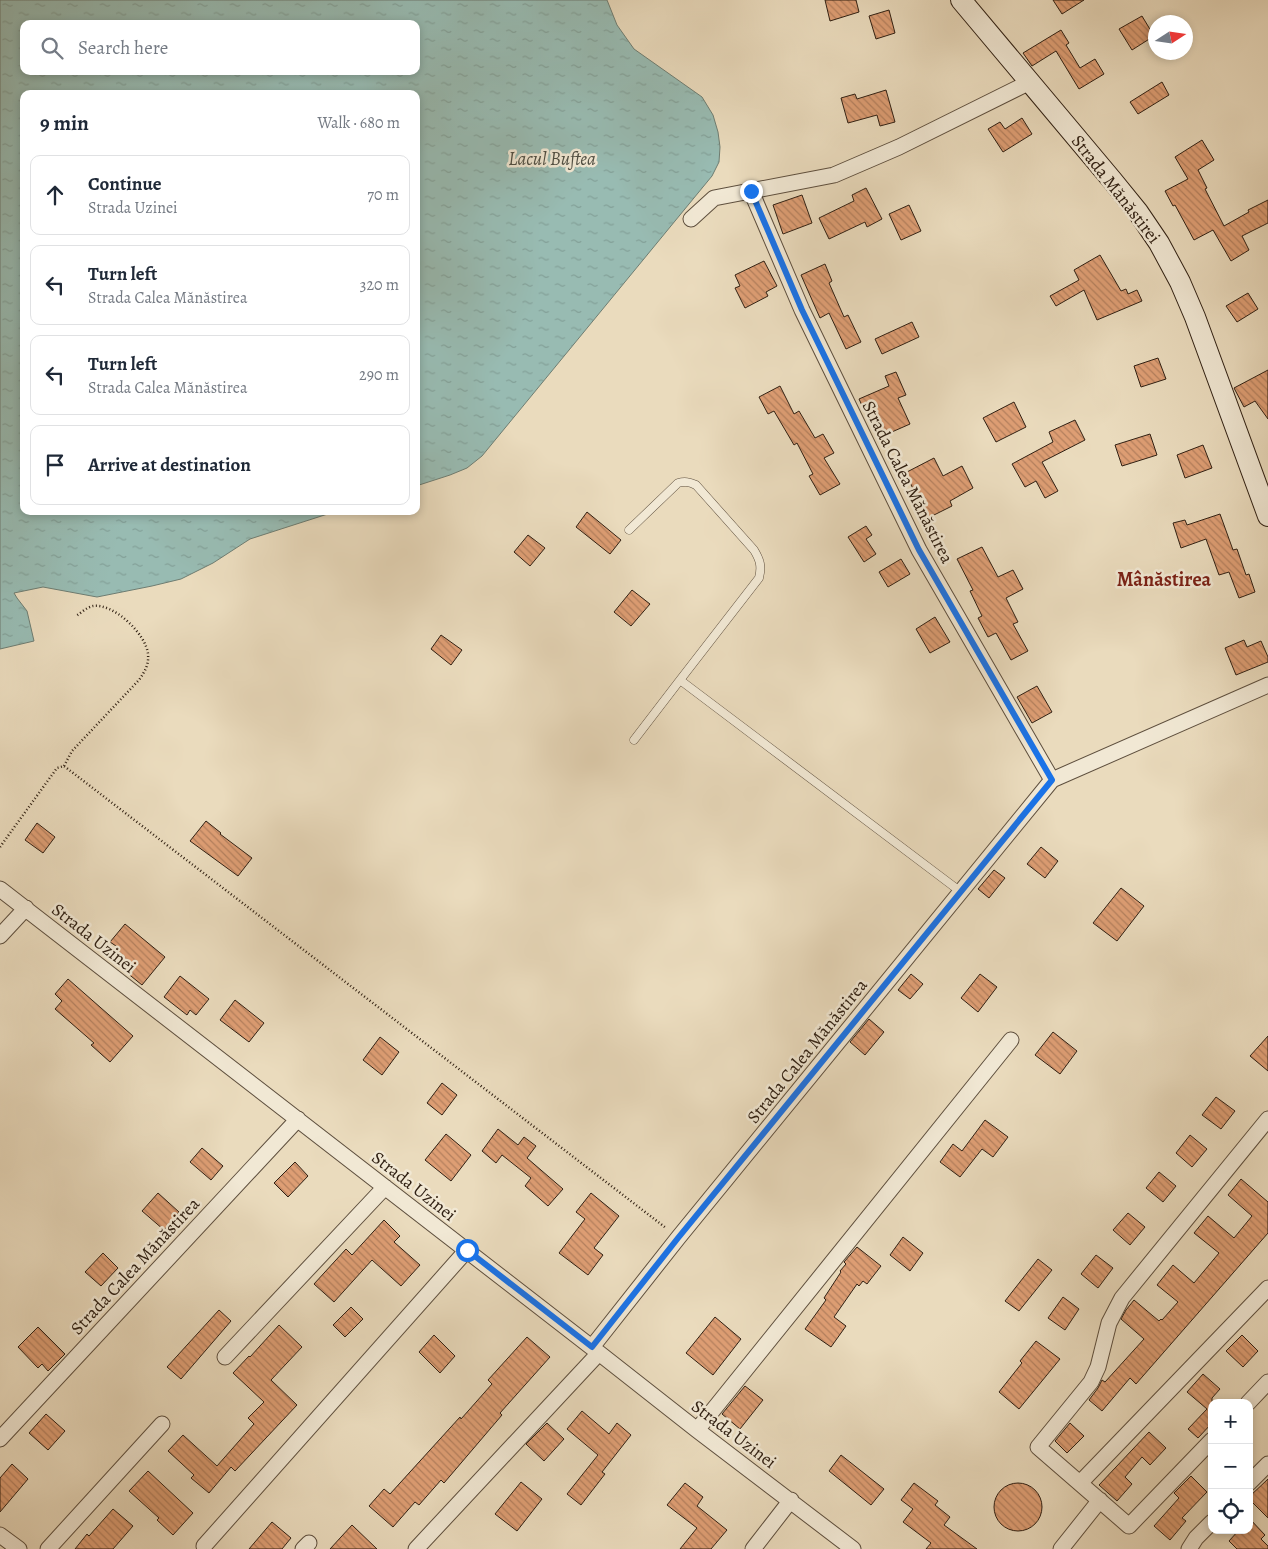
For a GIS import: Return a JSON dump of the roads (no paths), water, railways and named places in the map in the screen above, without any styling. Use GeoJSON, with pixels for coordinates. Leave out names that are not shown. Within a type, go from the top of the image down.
{"type":"FeatureCollection","features":[{"type":"Feature","properties":{"kind":"street","name":"Strada Mănăstirei"},"geometry":{"type":"LineString","coordinates":[[961,0],[1138,212],[1159,243],[1180,282],[1195,317],[1268,516]]}},
{"type":"Feature","properties":{"kind":"street"},"geometry":{"type":"LineString","coordinates":[[692,219],[714,198],[834,175],[899,147],[1030,82]]}},
{"type":"Feature","properties":{"kind":"street","name":"Strada Calea Mănăstirea"},"geometry":{"type":"LineString","coordinates":[[751,191],[802,310],[919,550],[1052,780]]}},
{"type":"Feature","properties":{"kind":"street","name":"Strada Calea Mănăstirea"},"geometry":{"type":"LineString","coordinates":[[416,1549],[596,1350],[678,1238],[1052,780],[1268,685]]}},
{"type":"Feature","properties":{"kind":"street","name":"Strada Uzinei"},"geometry":{"type":"LineString","coordinates":[[0,888],[853,1549]]}},
{"type":"Feature","properties":{"kind":"street"},"geometry":{"type":"LineString","coordinates":[[0,936],[26,908]]}},
{"type":"Feature","properties":{"kind":"street"},"geometry":{"type":"LineString","coordinates":[[697,1430],[1011,1040]]}},
{"type":"Feature","properties":{"kind":"street"},"geometry":{"type":"LineString","coordinates":[[1208,1444],[1129,1526],[1038,1447],[1091,1382],[1098,1366],[1109,1323],[1122,1298],[1268,1119]]}},
{"type":"Feature","properties":{"kind":"street","name":"Strada Calea Mănăstirea"},"geometry":{"type":"LineString","coordinates":[[0,1439],[298,1120]]}},
{"type":"Feature","properties":{"kind":"street"},"geometry":{"type":"LineString","coordinates":[[225,1357],[385,1187]]}},
{"type":"Feature","properties":{"kind":"street"},"geometry":{"type":"LineString","coordinates":[[204,1546],[467,1250]]}},
{"type":"Feature","properties":{"kind":"street"},"geometry":{"type":"LineString","coordinates":[[1080,1483],[1268,1288]]}},
{"type":"Feature","properties":{"kind":"street"},"geometry":{"type":"LineString","coordinates":[[1252,1399],[1268,1382]]}},
{"type":"Feature","properties":{"kind":"street"},"geometry":{"type":"LineString","coordinates":[[48,1549],[162,1424]]}},
{"type":"Feature","properties":{"kind":"street"},"geometry":{"type":"LineString","coordinates":[[1253,1479],[1268,1464]]}},
{"type":"Feature","properties":{"kind":"street"},"geometry":{"type":"LineString","coordinates":[[753,1549],[791,1500]]}},
{"type":"Feature","properties":{"kind":"street"},"geometry":{"type":"LineString","coordinates":[[1061,1549],[1100,1500]]}},
{"type":"Feature","properties":{"kind":"street"},"geometry":{"type":"LineString","coordinates":[[1189,1549],[1196,1538],[1208,1526]]}},
{"type":"Feature","properties":{"kind":"street"},"geometry":{"type":"LineString","coordinates":[[0,1535],[19,1549]]}},
{"type":"Feature","properties":{"kind":"lane"},"geometry":{"type":"LineString","coordinates":[[629,530],[671,488],[684,481],[690,482],[696,485],[754,550],[760,559],[761,569],[759,578],[634,740]]}},
{"type":"Feature","properties":{"kind":"lane"},"geometry":{"type":"LineString","coordinates":[[680,680],[961,892]]}},
{"type":"Feature","properties":{"kind":"water","name":"Lacul Buftea"},"geometry":{"type":"Polygon","coordinates":[[[0,0],[607,0],[617,25],[634,49],[702,97],[713,115],[720,147],[719,162],[712,176],[482,456],[467,468],[420,485],[420,90],[20,90],[20,515],[325,515],[250,539],[213,563],[181,579],[97,597],[43,587],[14,593],[27,611],[34,641],[0,649],[0,0]]]}},
{"type":"Feature","properties":{"kind":"district","name":"Mânăstirea"},"geometry":{"type":"Point","coordinates":[1164,579]}}]}
